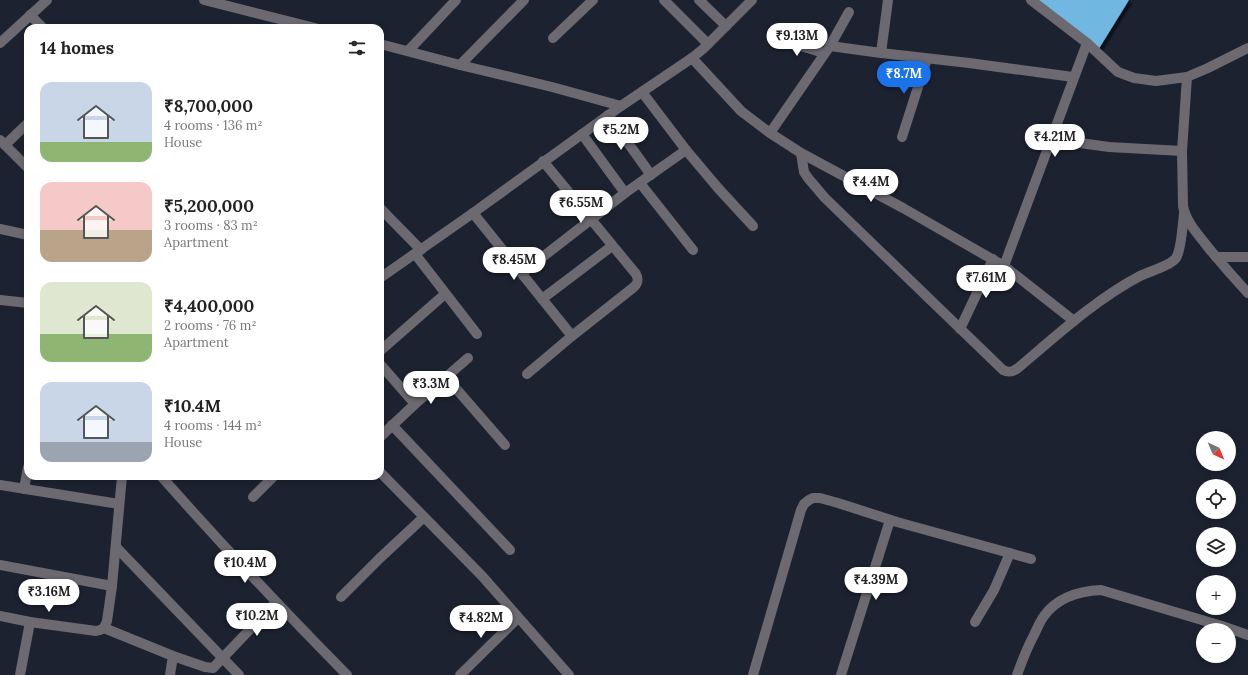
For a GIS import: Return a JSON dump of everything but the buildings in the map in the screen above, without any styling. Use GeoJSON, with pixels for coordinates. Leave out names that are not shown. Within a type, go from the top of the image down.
{"type":"FeatureCollection","features":[{"type":"Feature","properties":{"kind":"street"},"geometry":{"type":"LineString","coordinates":[[0,44],[47,0]]}},
{"type":"Feature","properties":{"kind":"street"},"geometry":{"type":"LineString","coordinates":[[204,0],[299,24]]}},
{"type":"Feature","properties":{"kind":"street"},"geometry":{"type":"LineString","coordinates":[[408,51],[456,0]]}},
{"type":"Feature","properties":{"kind":"street"},"geometry":{"type":"LineString","coordinates":[[460,65],[524,0]]}},
{"type":"Feature","properties":{"kind":"street"},"geometry":{"type":"LineString","coordinates":[[553,38],[594,0]]}},
{"type":"Feature","properties":{"kind":"street"},"geometry":{"type":"LineString","coordinates":[[664,0],[708,44]]}},
{"type":"Feature","properties":{"kind":"street"},"geometry":{"type":"LineString","coordinates":[[699,0],[726,26]]}},
{"type":"Feature","properties":{"kind":"street"},"geometry":{"type":"LineString","coordinates":[[384,275],[473,214],[543,161],[608,115],[692,58],[752,0]]}},
{"type":"Feature","properties":{"kind":"street"},"geometry":{"type":"LineString","coordinates":[[881,53],[888,0]]}},
{"type":"Feature","properties":{"kind":"street"},"geometry":{"type":"LineString","coordinates":[[1031,0],[1087,43],[1118,72],[1134,78],[1156,81],[1187,77],[1248,48]]}},
{"type":"Feature","properties":{"kind":"street"},"geometry":{"type":"LineString","coordinates":[[770,133],[827,49],[849,12]]}},
{"type":"Feature","properties":{"kind":"street"},"geometry":{"type":"LineString","coordinates":[[30,15],[39,24]]}},
{"type":"Feature","properties":{"kind":"street"},"geometry":{"type":"LineString","coordinates":[[777,39],[827,49],[881,53],[1073,77]]}},
{"type":"Feature","properties":{"kind":"street"},"geometry":{"type":"LineString","coordinates":[[1004,266],[1073,77],[1087,43]]}},
{"type":"Feature","properties":{"kind":"street"},"geometry":{"type":"LineString","coordinates":[[384,45],[552,87],[621,106]]}},
{"type":"Feature","properties":{"kind":"street"},"geometry":{"type":"LineString","coordinates":[[692,58],[741,111],[770,133],[801,153],[903,208],[1004,266],[1074,321]]}},
{"type":"Feature","properties":{"kind":"street"},"geometry":{"type":"LineString","coordinates":[[902,137],[927,59]]}},
{"type":"Feature","properties":{"kind":"street"},"geometry":{"type":"LineString","coordinates":[[801,153],[804,172],[824,198],[1003,370],[1010,372],[1018,368],[1074,321],[1128,283],[1175,260],[1178,252],[1184,213],[1182,151],[1187,77]]}},
{"type":"Feature","properties":{"kind":"street"},"geometry":{"type":"LineString","coordinates":[[642,92],[686,150],[753,226]]}},
{"type":"Feature","properties":{"kind":"street"},"geometry":{"type":"LineString","coordinates":[[608,115],[651,175]]}},
{"type":"Feature","properties":{"kind":"street"},"geometry":{"type":"LineString","coordinates":[[24,126],[2,142],[24,164]]}},
{"type":"Feature","properties":{"kind":"street"},"geometry":{"type":"LineString","coordinates":[[582,134],[625,194]]}},
{"type":"Feature","properties":{"kind":"street"},"geometry":{"type":"LineString","coordinates":[[1051,139],[1109,148],[1182,151]]}},
{"type":"Feature","properties":{"kind":"street"},"geometry":{"type":"LineString","coordinates":[[522,273],[591,219],[686,150]]}},
{"type":"Feature","properties":{"kind":"street"},"geometry":{"type":"LineString","coordinates":[[527,374],[637,284],[638,280],[636,274],[543,161]]}},
{"type":"Feature","properties":{"kind":"street"},"geometry":{"type":"LineString","coordinates":[[640,183],[693,250]]}},
{"type":"Feature","properties":{"kind":"street"},"geometry":{"type":"LineString","coordinates":[[384,213],[418,252],[445,294],[477,334]]}},
{"type":"Feature","properties":{"kind":"street"},"geometry":{"type":"LineString","coordinates":[[1184,213],[1188,221],[1216,257],[1248,293]]}},
{"type":"Feature","properties":{"kind":"street"},"geometry":{"type":"LineString","coordinates":[[473,214],[572,336]]}},
{"type":"Feature","properties":{"kind":"street"},"geometry":{"type":"LineString","coordinates":[[0,229],[24,234]]}},
{"type":"Feature","properties":{"kind":"street"},"geometry":{"type":"LineString","coordinates":[[542,299],[612,246]]}},
{"type":"Feature","properties":{"kind":"street"},"geometry":{"type":"LineString","coordinates":[[1216,257],[1248,257]]}},
{"type":"Feature","properties":{"kind":"street"},"geometry":{"type":"LineString","coordinates":[[960,329],[992,259]]}},
{"type":"Feature","properties":{"kind":"street"},"geometry":{"type":"LineString","coordinates":[[384,347],[445,294]]}},
{"type":"Feature","properties":{"kind":"street"},"geometry":{"type":"LineString","coordinates":[[0,300],[24,303]]}},
{"type":"Feature","properties":{"kind":"street"},"geometry":{"type":"LineString","coordinates":[[384,433],[468,358]]}},
{"type":"Feature","properties":{"kind":"street"},"geometry":{"type":"LineString","coordinates":[[384,369],[415,404]]}},
{"type":"Feature","properties":{"kind":"street"},"geometry":{"type":"LineString","coordinates":[[446,377],[505,445]]}},
{"type":"Feature","properties":{"kind":"street"},"geometry":{"type":"LineString","coordinates":[[392,425],[510,550]]}},
{"type":"Feature","properties":{"kind":"street"},"geometry":{"type":"LineString","coordinates":[[384,476],[482,577],[565,674]]}},
{"type":"Feature","properties":{"kind":"street"},"geometry":{"type":"LineString","coordinates":[[24,489],[26,480]]}},
{"type":"Feature","properties":{"kind":"street"},"geometry":{"type":"LineString","coordinates":[[0,616],[30,622],[96,631],[104,628],[107,621],[112,586],[122,480]]}},
{"type":"Feature","properties":{"kind":"street"},"geometry":{"type":"LineString","coordinates":[[165,480],[276,602],[347,675]]}},
{"type":"Feature","properties":{"kind":"street"},"geometry":{"type":"LineString","coordinates":[[253,496],[270,480]]}},
{"type":"Feature","properties":{"kind":"street"},"geometry":{"type":"LineString","coordinates":[[0,485],[119,504]]}},
{"type":"Feature","properties":{"kind":"street"},"geometry":{"type":"LineString","coordinates":[[753,675],[800,510],[804,504],[813,498],[820,498],[838,503],[890,520],[1031,559]]}},
{"type":"Feature","properties":{"kind":"street"},"geometry":{"type":"LineString","coordinates":[[341,598],[380,558],[424,518]]}},
{"type":"Feature","properties":{"kind":"street"},"geometry":{"type":"LineString","coordinates":[[841,675],[890,520]]}},
{"type":"Feature","properties":{"kind":"street"},"geometry":{"type":"LineString","coordinates":[[116,548],[239,675]]}},
{"type":"Feature","properties":{"kind":"street"},"geometry":{"type":"LineString","coordinates":[[975,622],[994,590],[1010,553]]}},
{"type":"Feature","properties":{"kind":"street"},"geometry":{"type":"LineString","coordinates":[[0,565],[112,586]]}},
{"type":"Feature","properties":{"kind":"street"},"geometry":{"type":"LineString","coordinates":[[1018,675],[1024,654],[1043,616],[1061,600],[1088,590],[1101,590],[1248,635]]}},
{"type":"Feature","properties":{"kind":"street"},"geometry":{"type":"LineString","coordinates":[[104,628],[173,656],[210,668],[216,665],[223,658],[276,602]]}},
{"type":"Feature","properties":{"kind":"street"},"geometry":{"type":"LineString","coordinates":[[460,675],[518,618]]}},
{"type":"Feature","properties":{"kind":"street"},"geometry":{"type":"LineString","coordinates":[[20,675],[30,622]]}},
{"type":"Feature","properties":{"kind":"street"},"geometry":{"type":"LineString","coordinates":[[170,675],[173,656]]}}]}
